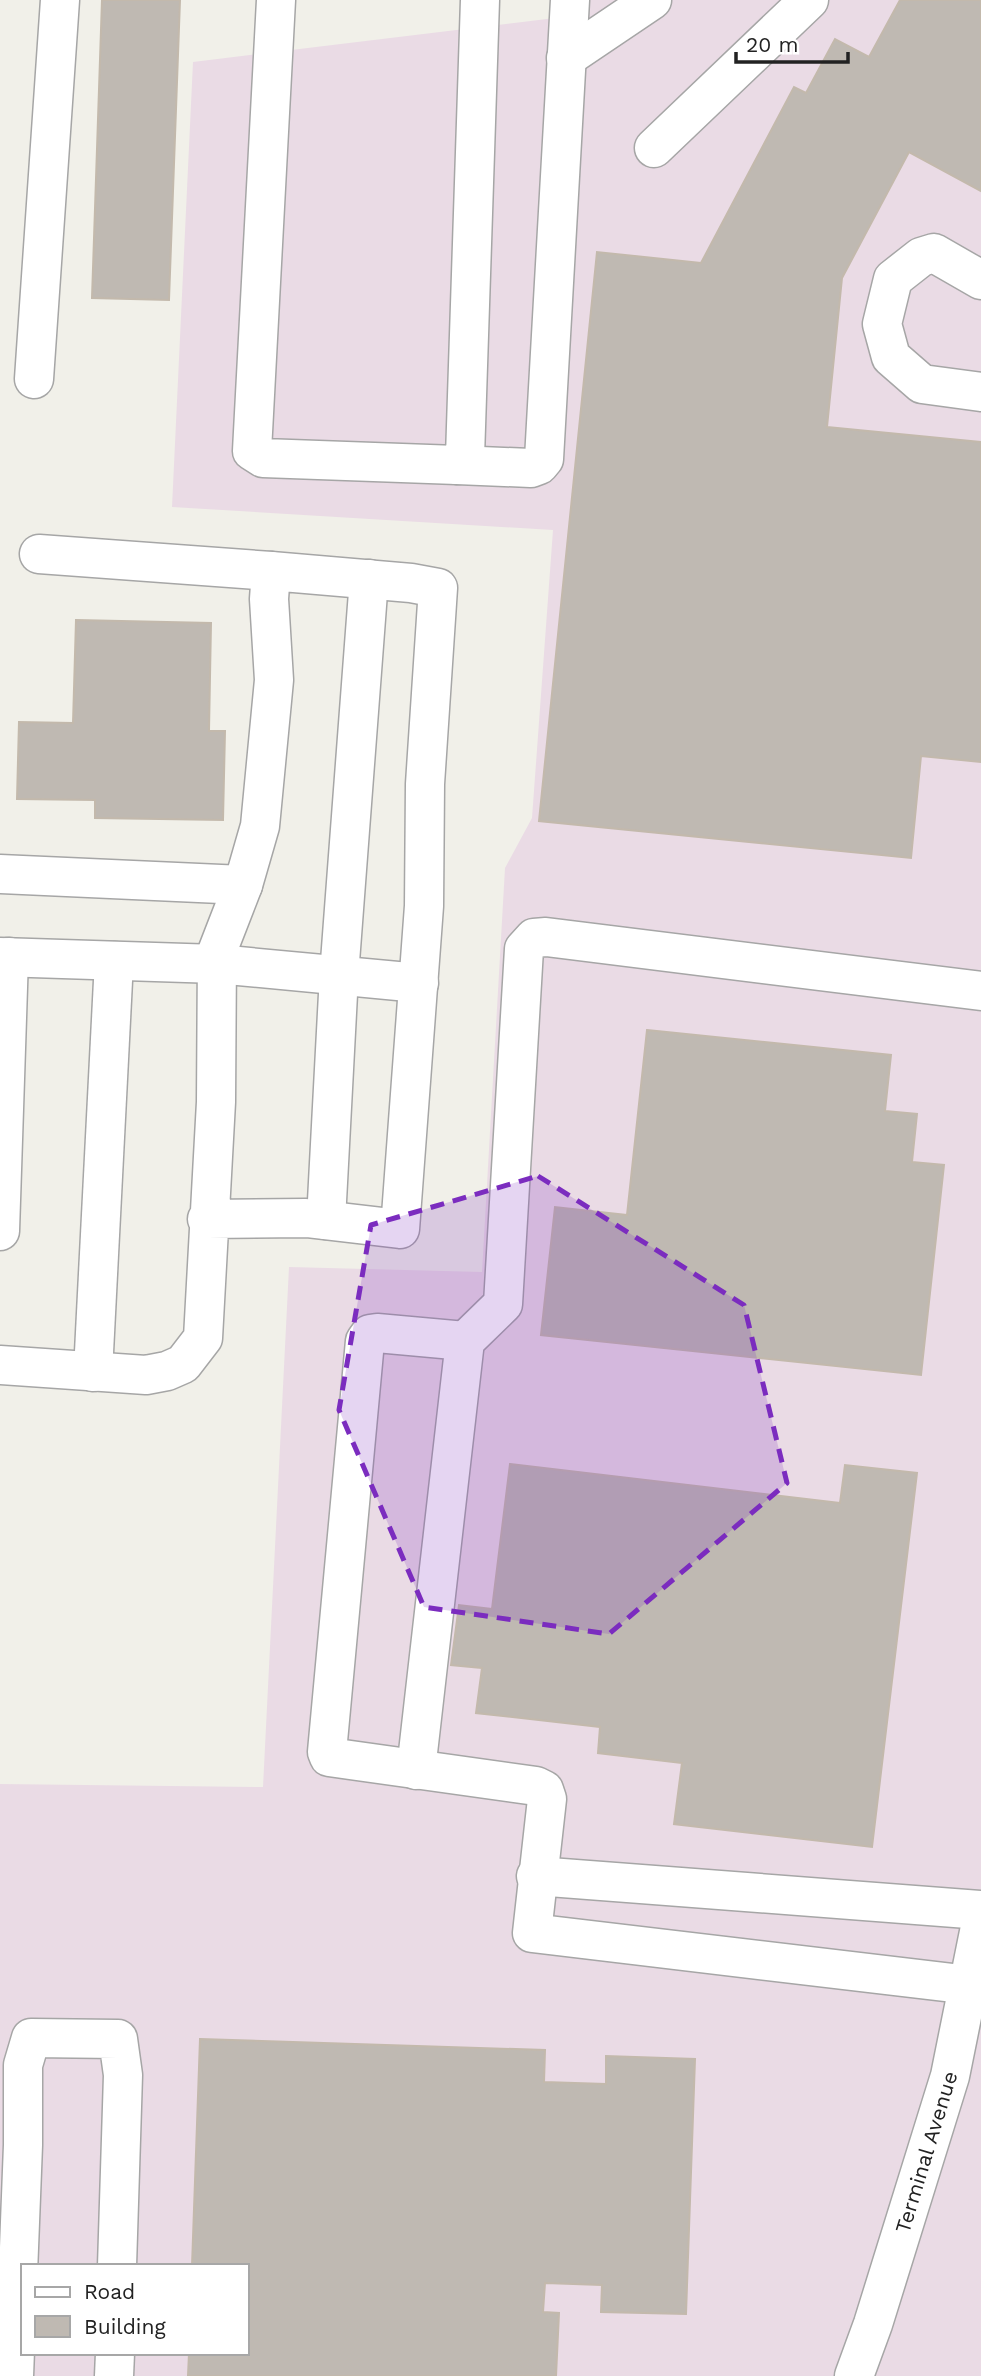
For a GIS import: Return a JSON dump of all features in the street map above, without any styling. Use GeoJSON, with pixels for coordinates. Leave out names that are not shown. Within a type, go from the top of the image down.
{"type":"FeatureCollection","features":[{"type":"Feature","properties":{"kind":"street"},"geometry":{"type":"LineString","coordinates":[[34,379],[60,0]]}},
{"type":"Feature","properties":{"kind":"street"},"geometry":{"type":"LineString","coordinates":[[276,0],[252,451],[263,458],[531,468],[539,466],[544,459],[570,0]]}},
{"type":"Feature","properties":{"kind":"street"},"geometry":{"type":"LineString","coordinates":[[457,465],[466,457],[480,0]]}},
{"type":"Feature","properties":{"kind":"street"},"geometry":{"type":"LineString","coordinates":[[566,58],[652,0]]}},
{"type":"Feature","properties":{"kind":"street"},"geometry":{"type":"LineString","coordinates":[[654,148],[809,0]]}},
{"type":"Feature","properties":{"kind":"street"},"geometry":{"type":"LineString","coordinates":[[981,280],[934,253],[921,257],[892,279],[882,324],[891,357],[922,384],[981,392]]}},
{"type":"Feature","properties":{"kind":"street"},"geometry":{"type":"LineString","coordinates":[[39,554],[369,579],[438,588],[425,784],[424,906],[400,1229],[326,1220],[207,1219]]}},
{"type":"Feature","properties":{"kind":"street"},"geometry":{"type":"LineString","coordinates":[[0,1365],[146,1375],[167,1371],[183,1364],[203,1338],[207,1219],[216,1102],[217,953],[258,841],[270,743],[274,680],[269,599],[271,571]]}},
{"type":"Feature","properties":{"kind":"street"},"geometry":{"type":"LineString","coordinates":[[326,1220],[339,975],[369,579]]}},
{"type":"Feature","properties":{"kind":"street"},"geometry":{"type":"LineString","coordinates":[[0,874],[243,885]]}},
{"type":"Feature","properties":{"kind":"street"},"geometry":{"type":"LineString","coordinates":[[416,1770],[466,1341],[503,1304],[524,948],[534,938],[560,939],[981,991]]}},
{"type":"Feature","properties":{"kind":"street"},"geometry":{"type":"LineString","coordinates":[[0,1231],[5,957],[217,964],[419,983]]}},
{"type":"Feature","properties":{"kind":"street"},"geometry":{"type":"LineString","coordinates":[[93,1372],[114,961]]}},
{"type":"Feature","properties":{"kind":"street"},"geometry":{"type":"LineString","coordinates":[[466,1341],[377,1333],[370,1334],[365,1341],[327,1752],[334,1759],[536,1786],[544,1790],[547,1799],[536,1876],[532,1934],[970,1985]]}},
{"type":"Feature","properties":{"kind":"street"},"geometry":{"type":"LineString","coordinates":[[536,1876],[981,1930]]}},
{"type":"Feature","properties":{"kind":"street","name":"Terminal Avenue"},"geometry":{"type":"LineString","coordinates":[[853,2376],[873,2324],[950,2077],[981,1930]]}},
{"type":"Feature","properties":{"kind":"street"},"geometry":{"type":"LineString","coordinates":[[14,2376],[23,2145],[23,2064],[16,2037],[118,2039],[123,2075],[117,2264]]}},
{"type":"Feature","properties":{"kind":"street"},"geometry":{"type":"LineString","coordinates":[[114,2376],[115,2355]]}},
{"type":"Feature","properties":{"kind":"highlighted area"},"geometry":{"type":"Polygon","coordinates":[[[538,1176],[744,1305],[787,1483],[609,1634],[424,1607],[339,1410],[371,1225],[538,1176]]]}},
{"type":"Feature","properties":{"kind":"shaded area"},"geometry":{"type":"Polygon","coordinates":[[[574,0],[981,0],[981,2376],[0,2376],[0,1784],[263,1787],[289,1267],[482,1272],[505,868],[532,818],[553,530],[172,507],[193,62],[555,18],[574,0]]]}},
{"type":"Feature","properties":{"kind":"building"},"geometry":{"type":"Polygon","coordinates":[[[102,0],[180,0],[169,300],[92,298],[102,0]]]}},
{"type":"Feature","properties":{"kind":"building"},"geometry":{"type":"Polygon","coordinates":[[[900,0],[981,0],[981,191],[909,152],[842,278],[827,427],[981,442],[981,762],[921,756],[911,858],[539,821],[597,252],[701,263],[794,87],[806,93],[835,39],[869,57],[900,0]]]}},
{"type":"Feature","properties":{"kind":"building"},"geometry":{"type":"Polygon","coordinates":[[[76,620],[211,623],[209,731],[225,731],[223,820],[95,818],[95,800],[17,799],[19,722],[73,723],[76,620]]]}},
{"type":"Feature","properties":{"kind":"building"},"geometry":{"type":"Polygon","coordinates":[[[647,1030],[891,1055],[885,1111],[917,1114],[912,1162],[944,1165],[921,1375],[541,1335],[555,1207],[627,1215],[647,1030]]]}},
{"type":"Feature","properties":{"kind":"building"},"geometry":{"type":"Polygon","coordinates":[[[510,1464],[840,1503],[845,1465],[917,1473],[872,1847],[674,1824],[682,1763],[598,1753],[600,1727],[476,1713],[482,1668],[451,1665],[459,1605],[492,1609],[510,1464]]]}},
{"type":"Feature","properties":{"kind":"building"},"geometry":{"type":"Polygon","coordinates":[[[200,2039],[545,2050],[544,2082],[606,2084],[606,2056],[695,2059],[686,2314],[601,2312],[602,2285],[545,2283],[543,2312],[559,2313],[556,2376],[188,2376],[189,2355],[248,2355],[248,2264],[192,2264],[200,2039]]]}}]}
